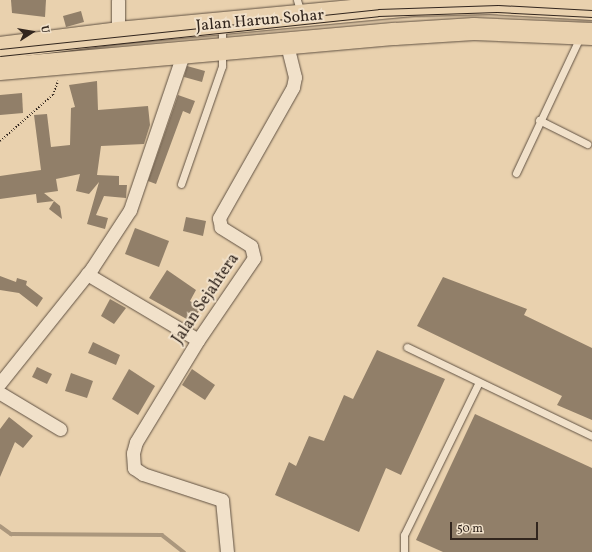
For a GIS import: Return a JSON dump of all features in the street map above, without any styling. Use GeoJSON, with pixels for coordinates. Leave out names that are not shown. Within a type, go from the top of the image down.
{"type":"FeatureCollection","features":[{"type":"Feature","properties":{"kind":"highway","name":"Jalan Harun Sohar"},"geometry":{"type":"LineString","coordinates":[[0,48],[118,33],[222,25],[299,8],[490,1],[592,9]]}},
{"type":"Feature","properties":{"kind":"highway","name":"Jalan Harun Sohar"},"geometry":{"type":"LineString","coordinates":[[0,69],[287,44],[474,30],[587,34]]}},
{"type":"Feature","properties":{"kind":"street"},"geometry":{"type":"LineString","coordinates":[[118,0],[118,33]]}},
{"type":"Feature","properties":{"kind":"street","name":"Jalan Sejahtera"},"geometry":{"type":"LineString","coordinates":[[227,552],[222,500],[143,474],[134,468],[133,453],[136,442],[198,340],[254,258],[251,246],[221,227],[219,218],[293,87],[295,77],[287,44]]}},
{"type":"Feature","properties":{"kind":"street"},"geometry":{"type":"LineString","coordinates":[[0,383],[87,274],[130,210],[183,54]]}},
{"type":"Feature","properties":{"kind":"street"},"geometry":{"type":"LineString","coordinates":[[87,274],[198,340]]}},
{"type":"Feature","properties":{"kind":"street"},"geometry":{"type":"LineString","coordinates":[[0,393],[60,428]]}},
{"type":"Feature","properties":{"kind":"lane"},"geometry":{"type":"LineString","coordinates":[[181,184],[222,66],[222,25]]}},
{"type":"Feature","properties":{"kind":"lane"},"geometry":{"type":"LineString","coordinates":[[516,173],[539,120],[587,34]]}},
{"type":"Feature","properties":{"kind":"lane"},"geometry":{"type":"LineString","coordinates":[[539,120],[587,144]]}},
{"type":"Feature","properties":{"kind":"lane"},"geometry":{"type":"LineString","coordinates":[[407,347],[592,436]]}},
{"type":"Feature","properties":{"kind":"lane"},"geometry":{"type":"LineString","coordinates":[[404,552],[404,535],[479,382]]}},
{"type":"Feature","properties":{"kind":"path"},"geometry":{"type":"LineString","coordinates":[[0,141],[53,95],[62,64]]}},
{"type":"Feature","properties":{"kind":"building"},"geometry":{"type":"Polygon","coordinates":[[[11,0],[46,0],[45,17],[12,13],[11,0]]]}},
{"type":"Feature","properties":{"kind":"building"},"geometry":{"type":"Polygon","coordinates":[[[81,11],[84,22],[66,27],[63,16],[81,11]]]}},
{"type":"Feature","properties":{"kind":"building"},"geometry":{"type":"Polygon","coordinates":[[[187,66],[205,71],[202,82],[184,77],[187,66]]]}},
{"type":"Feature","properties":{"kind":"building"},"geometry":{"type":"Polygon","coordinates":[[[97,81],[98,110],[148,106],[150,125],[144,144],[101,146],[97,175],[119,176],[119,185],[127,185],[126,198],[104,196],[96,215],[108,218],[105,229],[87,224],[99,182],[89,194],[76,191],[80,174],[56,179],[58,191],[44,193],[54,201],[37,203],[36,194],[0,199],[0,176],[41,170],[34,115],[47,114],[51,147],[70,145],[71,108],[75,107],[69,85],[97,81]]]}},
{"type":"Feature","properties":{"kind":"building"},"geometry":{"type":"Polygon","coordinates":[[[22,93],[23,113],[0,115],[0,95],[22,93]]]}},
{"type":"Feature","properties":{"kind":"building"},"geometry":{"type":"Polygon","coordinates":[[[178,95],[195,101],[190,114],[183,111],[156,184],[148,181],[178,95]]]}},
{"type":"Feature","properties":{"kind":"building"},"geometry":{"type":"Polygon","coordinates":[[[54,201],[60,206],[62,219],[49,209],[54,201]]]}},
{"type":"Feature","properties":{"kind":"building"},"geometry":{"type":"Polygon","coordinates":[[[186,217],[206,221],[203,236],[183,231],[186,217]]]}},
{"type":"Feature","properties":{"kind":"building"},"geometry":{"type":"Polygon","coordinates":[[[135,228],[169,241],[159,267],[125,254],[135,228]]]}},
{"type":"Feature","properties":{"kind":"building"},"geometry":{"type":"Polygon","coordinates":[[[167,270],[196,290],[190,301],[201,308],[192,322],[149,298],[167,270]]]}},
{"type":"Feature","properties":{"kind":"building"},"geometry":{"type":"Polygon","coordinates":[[[0,276],[16,282],[17,278],[27,281],[26,285],[43,298],[37,307],[19,293],[0,290],[0,276]]]}},
{"type":"Feature","properties":{"kind":"building"},"geometry":{"type":"Polygon","coordinates":[[[443,277],[527,309],[524,315],[592,348],[592,420],[557,405],[562,396],[417,326],[443,277]]]}},
{"type":"Feature","properties":{"kind":"building"},"geometry":{"type":"Polygon","coordinates":[[[110,299],[126,308],[114,324],[101,316],[110,299]]]}},
{"type":"Feature","properties":{"kind":"building"},"geometry":{"type":"Polygon","coordinates":[[[93,342],[120,355],[116,365],[88,353],[93,342]]]}},
{"type":"Feature","properties":{"kind":"building"},"geometry":{"type":"Polygon","coordinates":[[[377,350],[445,379],[401,475],[386,468],[359,532],[275,495],[289,462],[296,466],[309,436],[324,441],[344,395],[353,399],[377,350]]]}},
{"type":"Feature","properties":{"kind":"building"},"geometry":{"type":"Polygon","coordinates":[[[37,367],[52,374],[47,384],[32,377],[37,367]]]}},
{"type":"Feature","properties":{"kind":"building"},"geometry":{"type":"Polygon","coordinates":[[[129,369],[155,386],[138,415],[112,399],[129,369]]]}},
{"type":"Feature","properties":{"kind":"building"},"geometry":{"type":"Polygon","coordinates":[[[192,369],[215,385],[205,400],[182,385],[192,369]]]}},
{"type":"Feature","properties":{"kind":"building"},"geometry":{"type":"Polygon","coordinates":[[[71,373],[93,381],[87,398],[65,391],[71,373]]]}},
{"type":"Feature","properties":{"kind":"building"},"geometry":{"type":"Polygon","coordinates":[[[475,414],[592,468],[592,552],[443,552],[416,540],[475,414]]]}},
{"type":"Feature","properties":{"kind":"building"},"geometry":{"type":"Polygon","coordinates":[[[9,417],[33,436],[23,448],[15,442],[0,477],[0,429],[9,417]]]}},
{"type":"Feature","properties":{"kind":"waterway"},"geometry":{"type":"LineString","coordinates":[[0,526],[11,534],[162,535],[184,552]]}},
{"type":"Feature","properties":{"kind":"tram line"},"geometry":{"type":"LineString","coordinates":[[0,49],[378,9],[498,5],[592,10]]}},
{"type":"Feature","properties":{"kind":"tram line"},"geometry":{"type":"LineString","coordinates":[[0,56],[378,16],[497,12],[592,17]]}}]}
